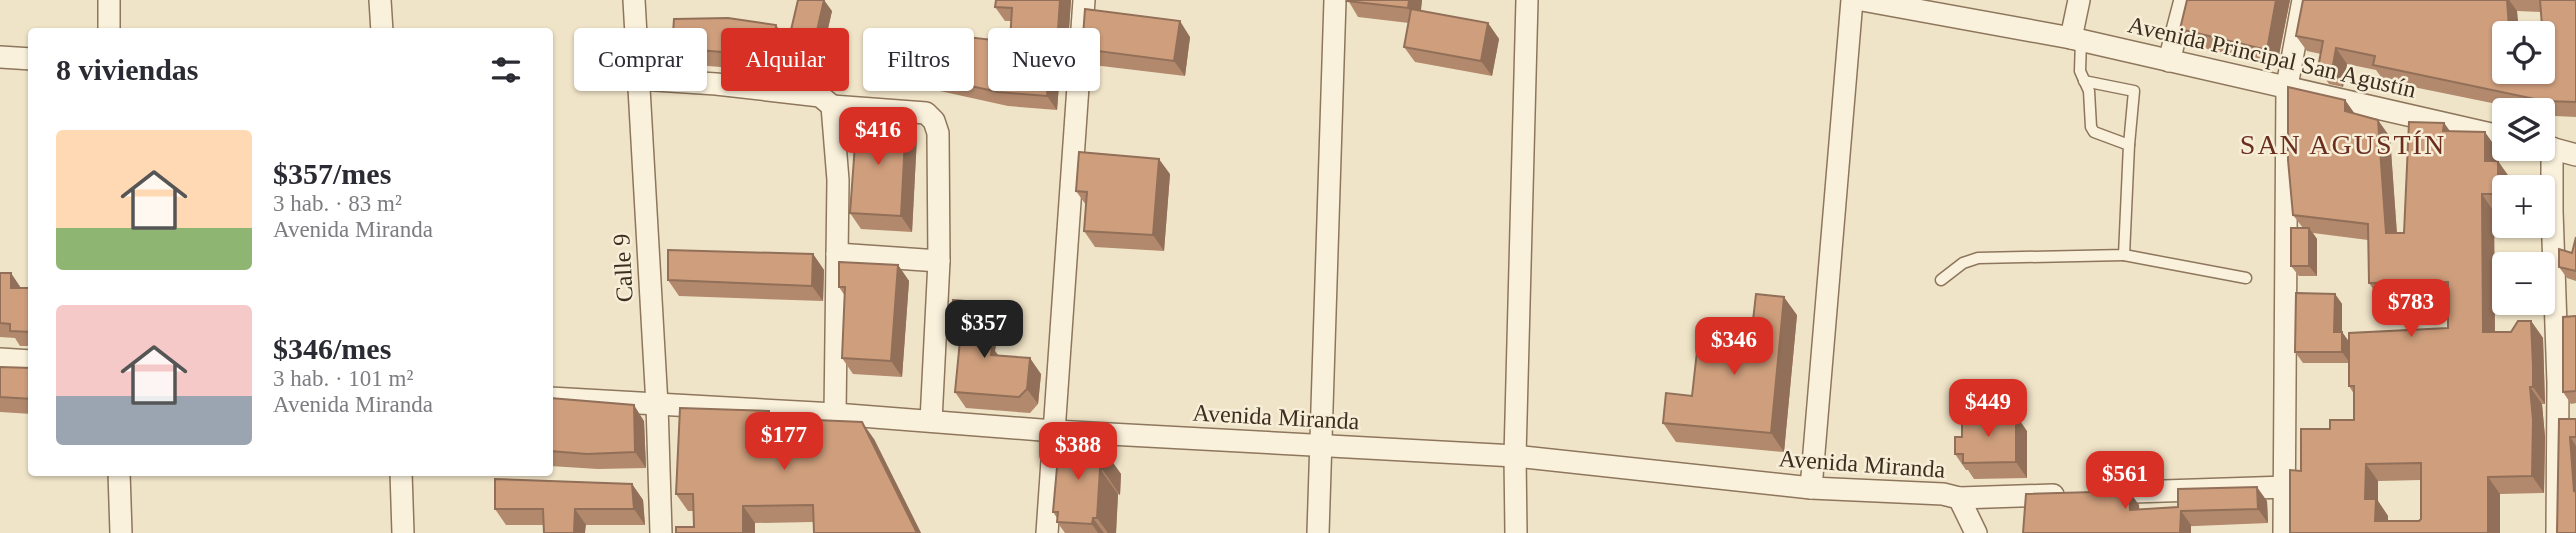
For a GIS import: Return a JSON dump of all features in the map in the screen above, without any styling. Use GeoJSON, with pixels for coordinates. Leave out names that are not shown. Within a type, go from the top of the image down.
{"type":"FeatureCollection","features":[{"type":"Feature","properties":{"kind":"street"},"geometry":{"type":"LineString","coordinates":[[109,0],[109,28]]}},
{"type":"Feature","properties":{"kind":"street"},"geometry":{"type":"LineString","coordinates":[[380,0],[382,28]]}},
{"type":"Feature","properties":{"kind":"street","name":"Calle 9"},"geometry":{"type":"LineString","coordinates":[[635,0],[637,28]]}},
{"type":"Feature","properties":{"kind":"street"},"geometry":{"type":"LineString","coordinates":[[1047,533],[1084,0]]}},
{"type":"Feature","properties":{"kind":"street"},"geometry":{"type":"LineString","coordinates":[[1318,533],[1335,0]]}},
{"type":"Feature","properties":{"kind":"street"},"geometry":{"type":"LineString","coordinates":[[1516,533],[1515,456],[1527,0]]}},
{"type":"Feature","properties":{"kind":"street"},"geometry":{"type":"LineString","coordinates":[[1811,488],[1852,0]]}},
{"type":"Feature","properties":{"kind":"street","name":"Avenida Principal San Agustín"},"geometry":{"type":"LineString","coordinates":[[1862,0],[1964,10],[2169,61],[2492,134]]}},
{"type":"Feature","properties":{"kind":"street"},"geometry":{"type":"LineString","coordinates":[[2076,39],[2079,0]]}},
{"type":"Feature","properties":{"kind":"street"},"geometry":{"type":"LineString","coordinates":[[2169,61],[2185,0]]}},
{"type":"Feature","properties":{"kind":"street"},"geometry":{"type":"LineString","coordinates":[[2284,533],[2287,86],[2303,0]]}},
{"type":"Feature","properties":{"kind":"street"},"geometry":{"type":"LineString","coordinates":[[0,57],[28,59]]}},
{"type":"Feature","properties":{"kind":"street"},"geometry":{"type":"LineString","coordinates":[[707,83],[815,96],[825,98],[832,106],[838,180],[835,414]]}},
{"type":"Feature","properties":{"kind":"street","name":"Calle 9"},"geometry":{"type":"LineString","coordinates":[[641,91],[661,533]]}},
{"type":"Feature","properties":{"kind":"street"},"geometry":{"type":"LineString","coordinates":[[832,106],[926,113],[934,121],[938,133],[939,261],[931,421]]}},
{"type":"Feature","properties":{"kind":"street"},"geometry":{"type":"LineString","coordinates":[[2555,149],[2576,155]]}},
{"type":"Feature","properties":{"kind":"street"},"geometry":{"type":"LineString","coordinates":[[2548,161],[2558,383],[2557,533]]}},
{"type":"Feature","properties":{"kind":"street"},"geometry":{"type":"LineString","coordinates":[[837,254],[939,261]]}},
{"type":"Feature","properties":{"kind":"street"},"geometry":{"type":"LineString","coordinates":[[0,359],[28,361]]}},
{"type":"Feature","properties":{"kind":"street","name":"Avenida Miranda"},"geometry":{"type":"LineString","coordinates":[[553,398],[835,414],[1054,431],[1515,456],[1811,488],[1943,494],[1959,498],[1976,533]]}},
{"type":"Feature","properties":{"kind":"street"},"geometry":{"type":"LineString","coordinates":[[119,476],[121,533]]}},
{"type":"Feature","properties":{"kind":"street"},"geometry":{"type":"LineString","coordinates":[[401,476],[403,533]]}},
{"type":"Feature","properties":{"kind":"street"},"geometry":{"type":"LineString","coordinates":[[1959,498],[2286,486]]}},
{"type":"Feature","properties":{"kind":"lane"},"geometry":{"type":"LineString","coordinates":[[2076,39],[2080,71],[2088,91],[2091,127],[2094,132],[2129,145]]}},
{"type":"Feature","properties":{"kind":"lane"},"geometry":{"type":"LineString","coordinates":[[2084,81],[2134,91],[2124,255]]}},
{"type":"Feature","properties":{"kind":"lane"},"geometry":{"type":"LineString","coordinates":[[1941,280],[1963,263],[1978,258],[2124,255],[2246,278]]}},
{"type":"Feature","properties":{"kind":"building"},"geometry":{"type":"Polygon","coordinates":[[[798,0],[824,0],[818,28],[791,28],[798,0]]]}},
{"type":"Feature","properties":{"kind":"building"},"geometry":{"type":"Polygon","coordinates":[[[996,0],[1060,0],[1058,28],[1011,28],[1012,8],[995,7],[996,0]]]}},
{"type":"Feature","properties":{"kind":"building"},"geometry":{"type":"Polygon","coordinates":[[[1348,0],[1409,0],[1408,8],[1348,0]]]}},
{"type":"Feature","properties":{"kind":"building"},"geometry":{"type":"Polygon","coordinates":[[[2187,0],[2276,0],[2267,50],[2180,29],[2187,0]]]}},
{"type":"Feature","properties":{"kind":"building"},"geometry":{"type":"Polygon","coordinates":[[[2303,0],[2507,0],[2508,21],[2492,21],[2492,84],[2555,84],[2555,21],[2542,21],[2540,0],[2576,0],[2576,102],[2555,101],[2555,98],[2530,98],[2373,65],[2375,56],[2336,48],[2332,71],[2318,68],[2323,41],[2296,36],[2303,0]]]}},
{"type":"Feature","properties":{"kind":"building"},"geometry":{"type":"Polygon","coordinates":[[[1085,9],[1180,21],[1174,61],[1100,51],[1100,28],[1084,28],[1085,9]]]}},
{"type":"Feature","properties":{"kind":"building"},"geometry":{"type":"Polygon","coordinates":[[[1411,9],[1488,23],[1481,61],[1404,47],[1411,9]]]}},
{"type":"Feature","properties":{"kind":"building"},"geometry":{"type":"Polygon","coordinates":[[[728,18],[776,25],[776,28],[721,28],[721,52],[707,51],[707,28],[673,28],[674,19],[728,18]]]}},
{"type":"Feature","properties":{"kind":"building"},"geometry":{"type":"Polygon","coordinates":[[[974,38],[988,39],[988,90],[974,87],[974,38]]]}},
{"type":"Feature","properties":{"kind":"building"},"geometry":{"type":"Polygon","coordinates":[[[2288,87],[2345,100],[2345,111],[2378,120],[2386,233],[2404,233],[2409,122],[2444,123],[2443,131],[2485,132],[2485,161],[2498,161],[2498,175],[2492,175],[2492,194],[2482,194],[2483,332],[2511,332],[2518,321],[2531,321],[2533,366],[2533,387],[2530,387],[2533,420],[2532,476],[2488,477],[2488,533],[2290,533],[2290,470],[2301,471],[2301,429],[2330,429],[2330,420],[2354,420],[2354,386],[2349,386],[2349,333],[2448,328],[2448,282],[2369,283],[2368,224],[2293,215],[2288,160],[2288,87]],[[2421,463],[2366,464],[2365,499],[2376,499],[2375,521],[2419,521],[2421,463]]]}},
{"type":"Feature","properties":{"kind":"building"},"geometry":{"type":"Polygon","coordinates":[[[993,91],[1047,91],[1047,96],[993,91]]]}},
{"type":"Feature","properties":{"kind":"building"},"geometry":{"type":"Polygon","coordinates":[[[857,117],[906,120],[901,216],[850,213],[857,117]]]}},
{"type":"Feature","properties":{"kind":"building"},"geometry":{"type":"Polygon","coordinates":[[[1079,152],[1159,159],[1153,235],[1084,231],[1087,192],[1076,191],[1079,152]]]}},
{"type":"Feature","properties":{"kind":"building"},"geometry":{"type":"Polygon","coordinates":[[[2291,228],[2309,228],[2309,266],[2291,266],[2291,228]]]}},
{"type":"Feature","properties":{"kind":"building"},"geometry":{"type":"Polygon","coordinates":[[[2576,237],[2576,271],[2559,267],[2559,249],[2572,253],[2576,237]]]}},
{"type":"Feature","properties":{"kind":"building"},"geometry":{"type":"Polygon","coordinates":[[[668,250],[813,254],[812,286],[668,280],[668,250]]]}},
{"type":"Feature","properties":{"kind":"building"},"geometry":{"type":"Polygon","coordinates":[[[839,262],[898,265],[891,361],[842,358],[845,287],[839,287],[839,262]]]}},
{"type":"Feature","properties":{"kind":"building"},"geometry":{"type":"Polygon","coordinates":[[[0,273],[11,273],[11,288],[28,288],[28,332],[10,331],[10,324],[0,323],[0,273]]]}},
{"type":"Feature","properties":{"kind":"building"},"geometry":{"type":"Polygon","coordinates":[[[2296,293],[2335,294],[2334,332],[2342,332],[2342,352],[2295,352],[2296,293]]]}},
{"type":"Feature","properties":{"kind":"building"},"geometry":{"type":"Polygon","coordinates":[[[1756,294],[1784,297],[1771,433],[1663,423],[1666,393],[1692,396],[1699,333],[1751,338],[1756,294]]]}},
{"type":"Feature","properties":{"kind":"building"},"geometry":{"type":"Polygon","coordinates":[[[953,300],[977,302],[974,327],[985,328],[983,346],[992,347],[991,355],[1030,358],[1027,389],[1019,397],[955,392],[961,330],[950,329],[953,300]]]}},
{"type":"Feature","properties":{"kind":"building"},"geometry":{"type":"Polygon","coordinates":[[[2576,316],[2576,391],[2563,392],[2563,317],[2576,316]]]}},
{"type":"Feature","properties":{"kind":"building"},"geometry":{"type":"Polygon","coordinates":[[[0,367],[28,368],[28,399],[0,397],[0,367]]]}},
{"type":"Feature","properties":{"kind":"building"},"geometry":{"type":"Polygon","coordinates":[[[553,398],[634,405],[635,452],[587,454],[553,451],[553,398]]]}},
{"type":"Feature","properties":{"kind":"building"},"geometry":{"type":"Polygon","coordinates":[[[680,408],[769,411],[769,418],[862,422],[917,533],[814,533],[813,505],[743,506],[743,533],[676,533],[676,527],[694,527],[693,494],[676,494],[680,408]]]}},
{"type":"Feature","properties":{"kind":"building"},"geometry":{"type":"Polygon","coordinates":[[[2016,415],[2016,462],[1963,463],[1963,454],[1955,454],[1955,437],[1962,437],[1962,416],[2016,415]]]}},
{"type":"Feature","properties":{"kind":"building"},"geometry":{"type":"Polygon","coordinates":[[[2559,419],[2576,419],[2576,437],[2570,437],[2576,492],[2576,533],[2557,533],[2559,419]]]}},
{"type":"Feature","properties":{"kind":"building"},"geometry":{"type":"Polygon","coordinates":[[[1064,439],[1098,442],[1098,449],[1104,449],[1097,518],[1093,518],[1092,524],[1057,522],[1058,512],[1053,512],[1059,445],[1064,445],[1064,439]]]}},
{"type":"Feature","properties":{"kind":"building"},"geometry":{"type":"Polygon","coordinates":[[[495,479],[632,484],[634,509],[575,509],[574,533],[544,533],[543,509],[495,509],[495,479]]]}},
{"type":"Feature","properties":{"kind":"building"},"geometry":{"type":"Polygon","coordinates":[[[2257,487],[2258,509],[2181,511],[2180,533],[2023,533],[2026,494],[2129,491],[2130,510],[2178,507],[2178,489],[2257,487]]]}},
{"type":"Feature","properties":{"kind":"district","name":"SAN AGUSTÍN"},"geometry":{"type":"Point","coordinates":[2343,144]}}]}
